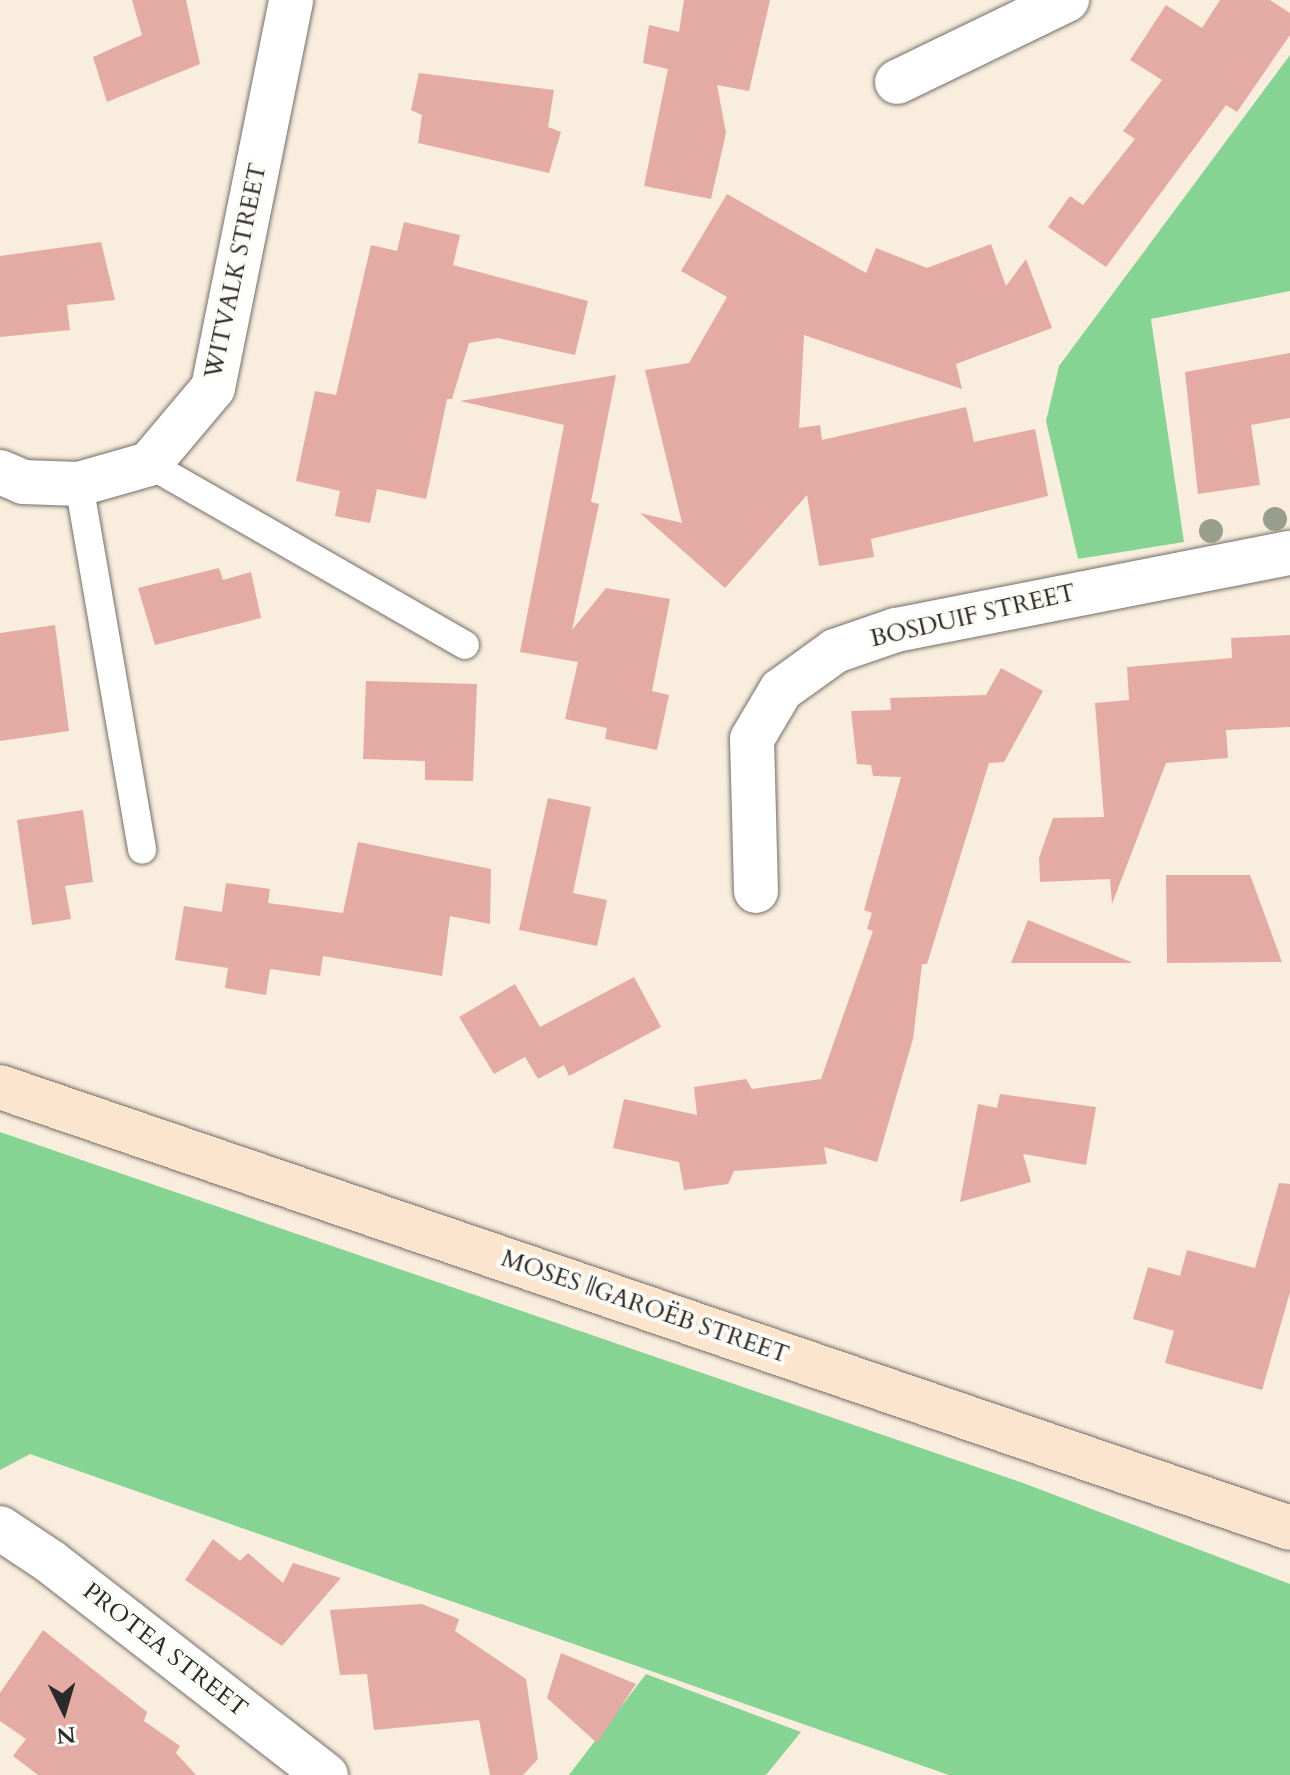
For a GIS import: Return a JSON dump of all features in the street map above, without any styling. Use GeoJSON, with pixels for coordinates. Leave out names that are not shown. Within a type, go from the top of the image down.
{"type":"FeatureCollection","features":[{"type":"Feature","properties":{"kind":"main road","name":"MOSES ǁGAROËB STREET"},"geometry":{"type":"LineString","coordinates":[[0,1087],[1290,1528]]}},
{"type":"Feature","properties":{"kind":"street","name":"WITVALK STREET"},"geometry":{"type":"LineString","coordinates":[[149,464],[213,388],[291,0]]}},
{"type":"Feature","properties":{"kind":"street"},"geometry":{"type":"LineString","coordinates":[[897,82],[1067,0]]}},
{"type":"Feature","properties":{"kind":"street"},"geometry":{"type":"LineString","coordinates":[[0,472],[23,482],[79,484],[149,464]]}},
{"type":"Feature","properties":{"kind":"street","name":"BOSDUIF STREET"},"geometry":{"type":"LineString","coordinates":[[756,891],[752,739],[781,690],[835,651],[896,630],[1290,553]]}},
{"type":"Feature","properties":{"kind":"street","name":"PROTEA STREET"},"geometry":{"type":"LineString","coordinates":[[0,1528],[51,1562],[326,1775]]}},
{"type":"Feature","properties":{"kind":"lane"},"geometry":{"type":"LineString","coordinates":[[149,464],[465,645]]}},
{"type":"Feature","properties":{"kind":"lane"},"geometry":{"type":"LineString","coordinates":[[79,484],[142,850]]}},
{"type":"Feature","properties":{"kind":"green space"},"geometry":{"type":"Polygon","coordinates":[[[1290,55],[1290,291],[1151,319],[1184,542],[1078,559],[1046,421],[1059,366],[1290,55]]]}},
{"type":"Feature","properties":{"kind":"green space"},"geometry":{"type":"Polygon","coordinates":[[[0,1132],[1023,1483],[1290,1584],[1290,1775],[949,1775],[30,1454],[0,1470],[0,1132]]]}},
{"type":"Feature","properties":{"kind":"green space"},"geometry":{"type":"Polygon","coordinates":[[[646,1674],[801,1732],[766,1775],[569,1775],[646,1674]]]}},
{"type":"Feature","properties":{"kind":"building"},"geometry":{"type":"Polygon","coordinates":[[[132,0],[186,0],[200,64],[107,102],[93,57],[142,35],[132,0]]]}},
{"type":"Feature","properties":{"kind":"building"},"geometry":{"type":"Polygon","coordinates":[[[684,0],[770,0],[749,91],[717,85],[726,133],[711,199],[644,186],[668,69],[643,63],[649,25],[679,32],[684,0]]]}},
{"type":"Feature","properties":{"kind":"building"},"geometry":{"type":"Polygon","coordinates":[[[1220,0],[1270,0],[1290,13],[1290,35],[1237,112],[1226,105],[1106,267],[1048,227],[1070,196],[1083,205],[1135,139],[1123,131],[1162,80],[1130,60],[1166,5],[1202,28],[1220,0]]]}},
{"type":"Feature","properties":{"kind":"building"},"geometry":{"type":"Polygon","coordinates":[[[419,73],[554,90],[548,127],[561,132],[549,173],[418,143],[422,115],[411,110],[419,73]]]}},
{"type":"Feature","properties":{"kind":"building"},"geometry":{"type":"Polygon","coordinates":[[[727,194],[866,273],[876,248],[927,268],[991,244],[1006,286],[1026,259],[1052,328],[956,364],[962,389],[804,335],[799,428],[820,425],[822,440],[966,407],[974,442],[1035,429],[1048,496],[871,539],[874,557],[819,566],[807,495],[725,588],[640,513],[682,523],[645,370],[689,363],[727,297],[681,271],[727,194]]]}},
{"type":"Feature","properties":{"kind":"building"},"geometry":{"type":"Polygon","coordinates":[[[404,222],[460,235],[453,265],[588,301],[575,355],[498,338],[469,343],[452,399],[447,399],[426,499],[377,489],[370,523],[335,516],[340,491],[296,481],[315,391],[336,395],[371,245],[397,251],[404,222]]]}},
{"type":"Feature","properties":{"kind":"building"},"geometry":{"type":"Polygon","coordinates":[[[101,242],[115,300],[67,305],[70,330],[0,337],[0,256],[101,242]]]}},
{"type":"Feature","properties":{"kind":"building"},"geometry":{"type":"Polygon","coordinates":[[[1290,353],[1290,418],[1251,425],[1260,485],[1198,494],[1185,372],[1290,353]]]}},
{"type":"Feature","properties":{"kind":"building"},"geometry":{"type":"Polygon","coordinates":[[[616,375],[591,502],[599,504],[572,630],[606,588],[670,599],[652,691],[669,695],[657,750],[605,739],[607,728],[565,719],[578,662],[520,652],[564,425],[460,401],[616,375]]]}},
{"type":"Feature","properties":{"kind":"building"},"geometry":{"type":"Polygon","coordinates":[[[219,568],[223,580],[251,572],[261,618],[155,645],[138,588],[219,568]]]}},
{"type":"Feature","properties":{"kind":"building"},"geometry":{"type":"Polygon","coordinates":[[[55,625],[69,731],[0,741],[0,633],[55,625]]]}},
{"type":"Feature","properties":{"kind":"building"},"geometry":{"type":"Polygon","coordinates":[[[1290,635],[1290,727],[1226,730],[1228,758],[1166,763],[1112,904],[1110,879],[1040,882],[1039,858],[1053,818],[1104,817],[1095,703],[1129,700],[1127,667],[1232,658],[1231,638],[1290,635]]]}},
{"type":"Feature","properties":{"kind":"building"},"geometry":{"type":"Polygon","coordinates":[[[1001,668],[1043,691],[1004,762],[989,763],[927,964],[922,964],[913,1039],[877,1162],[824,1147],[827,1164],[734,1171],[728,1184],[684,1190],[679,1162],[613,1148],[624,1099],[697,1115],[694,1087],[746,1079],[752,1089],[821,1079],[873,931],[867,929],[872,913],[864,910],[901,777],[873,776],[871,765],[857,764],[851,711],[891,710],[890,698],[986,695],[1001,668]]]}},
{"type":"Feature","properties":{"kind":"building"},"geometry":{"type":"Polygon","coordinates":[[[366,681],[477,684],[473,781],[425,780],[425,761],[363,759],[366,681]]]}},
{"type":"Feature","properties":{"kind":"building"},"geometry":{"type":"Polygon","coordinates":[[[548,798],[591,807],[573,893],[607,900],[597,946],[519,930],[548,798]]]}},
{"type":"Feature","properties":{"kind":"building"},"geometry":{"type":"Polygon","coordinates":[[[83,810],[93,882],[65,886],[71,919],[32,925],[17,820],[83,810]]]}},
{"type":"Feature","properties":{"kind":"building"},"geometry":{"type":"Polygon","coordinates":[[[358,842],[491,869],[490,924],[450,916],[442,976],[323,956],[320,976],[270,969],[266,995],[225,988],[228,968],[175,960],[184,906],[222,912],[226,883],[270,889],[268,903],[343,913],[358,842]]]}},
{"type":"Feature","properties":{"kind":"building"},"geometry":{"type":"Polygon","coordinates":[[[1166,875],[1250,875],[1282,962],[1167,963],[1166,875]]]}},
{"type":"Feature","properties":{"kind":"building"},"geometry":{"type":"Polygon","coordinates":[[[1028,920],[1131,962],[1131,963],[1011,963],[1028,920]]]}},
{"type":"Feature","properties":{"kind":"building"},"geometry":{"type":"Polygon","coordinates":[[[634,977],[661,1027],[569,1076],[564,1065],[538,1079],[525,1057],[494,1074],[459,1017],[515,984],[540,1027],[634,977]]]}},
{"type":"Feature","properties":{"kind":"building"},"geometry":{"type":"Polygon","coordinates":[[[1000,1094],[1096,1107],[1086,1165],[1023,1154],[1031,1182],[960,1202],[978,1104],[997,1108],[1000,1094]]]}},
{"type":"Feature","properties":{"kind":"building"},"geometry":{"type":"Polygon","coordinates":[[[1279,1183],[1290,1184],[1290,1292],[1262,1390],[1165,1363],[1174,1331],[1133,1319],[1148,1267],[1180,1276],[1187,1250],[1255,1268],[1279,1183]]]}},
{"type":"Feature","properties":{"kind":"building"},"geometry":{"type":"Polygon","coordinates":[[[213,1539],[240,1561],[248,1553],[283,1583],[293,1563],[341,1578],[282,1646],[185,1580],[213,1539]]]}},
{"type":"Feature","properties":{"kind":"building"},"geometry":{"type":"Polygon","coordinates":[[[422,1604],[459,1619],[455,1631],[526,1679],[538,1759],[523,1775],[490,1775],[479,1720],[374,1730],[367,1674],[340,1675],[330,1610],[422,1604]]]}},
{"type":"Feature","properties":{"kind":"building"},"geometry":{"type":"Polygon","coordinates":[[[43,1630],[147,1712],[144,1721],[180,1746],[176,1753],[196,1775],[38,1775],[13,1756],[26,1739],[0,1721],[0,1693],[43,1630]]]}},
{"type":"Feature","properties":{"kind":"building"},"geometry":{"type":"Polygon","coordinates":[[[561,1653],[636,1684],[597,1743],[547,1698],[561,1653]]]}}]}
